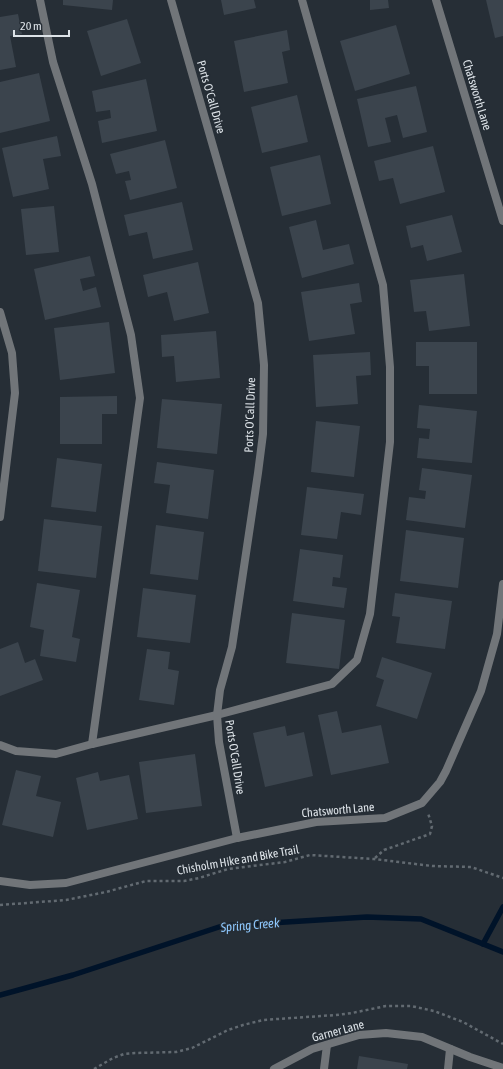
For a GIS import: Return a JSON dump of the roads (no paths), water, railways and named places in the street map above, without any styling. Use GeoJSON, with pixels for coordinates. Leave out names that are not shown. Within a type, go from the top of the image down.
{"type":"FeatureCollection","features":[{"type":"Feature","properties":{"kind":"street"},"geometry":{"type":"LineString","coordinates":[[40,0],[53,62],[92,184],[131,335],[140,398],[92,744]]}},
{"type":"Feature","properties":{"kind":"street","name":"Ports O'Call Drive"},"geometry":{"type":"LineString","coordinates":[[171,0],[258,304],[264,365],[263,434],[258,473],[232,647],[220,690],[217,715],[219,742],[237,838]]}},
{"type":"Feature","properties":{"kind":"street"},"geometry":{"type":"LineString","coordinates":[[0,745],[16,751],[56,754],[92,744],[217,715],[332,684],[357,660],[370,614],[390,442],[390,367],[383,285],[302,0]]}},
{"type":"Feature","properties":{"kind":"street","name":"Chatsworth Lane"},"geometry":{"type":"LineString","coordinates":[[436,0],[503,221]]}},
{"type":"Feature","properties":{"kind":"street"},"geometry":{"type":"LineString","coordinates":[[0,312],[12,353],[15,393],[2,482],[0,517]]}},
{"type":"Feature","properties":{"kind":"street","name":"Chatsworth Lane"},"geometry":{"type":"LineString","coordinates":[[0,881],[30,885],[66,883],[237,838],[316,822],[385,818],[422,803],[440,782],[446,771],[481,691],[497,634],[503,584]]}},
{"type":"Feature","properties":{"kind":"street","name":"Garner Lane"},"geometry":{"type":"LineString","coordinates":[[274,1069],[312,1049],[327,1044],[359,1035],[386,1033],[422,1038],[503,1068]]}},
{"type":"Feature","properties":{"kind":"street"},"geometry":{"type":"LineString","coordinates":[[324,1069],[327,1044]]}},
{"type":"Feature","properties":{"kind":"street"},"geometry":{"type":"LineString","coordinates":[[448,1069],[450,1049]]}},
{"type":"Feature","properties":{"kind":"waterway"},"geometry":{"type":"LineString","coordinates":[[483,944],[503,907]]}},
{"type":"Feature","properties":{"kind":"waterway","name":"Spring Creek"},"geometry":{"type":"LineString","coordinates":[[0,995],[73,975],[222,926],[367,917],[421,919],[503,952]]}}]}
